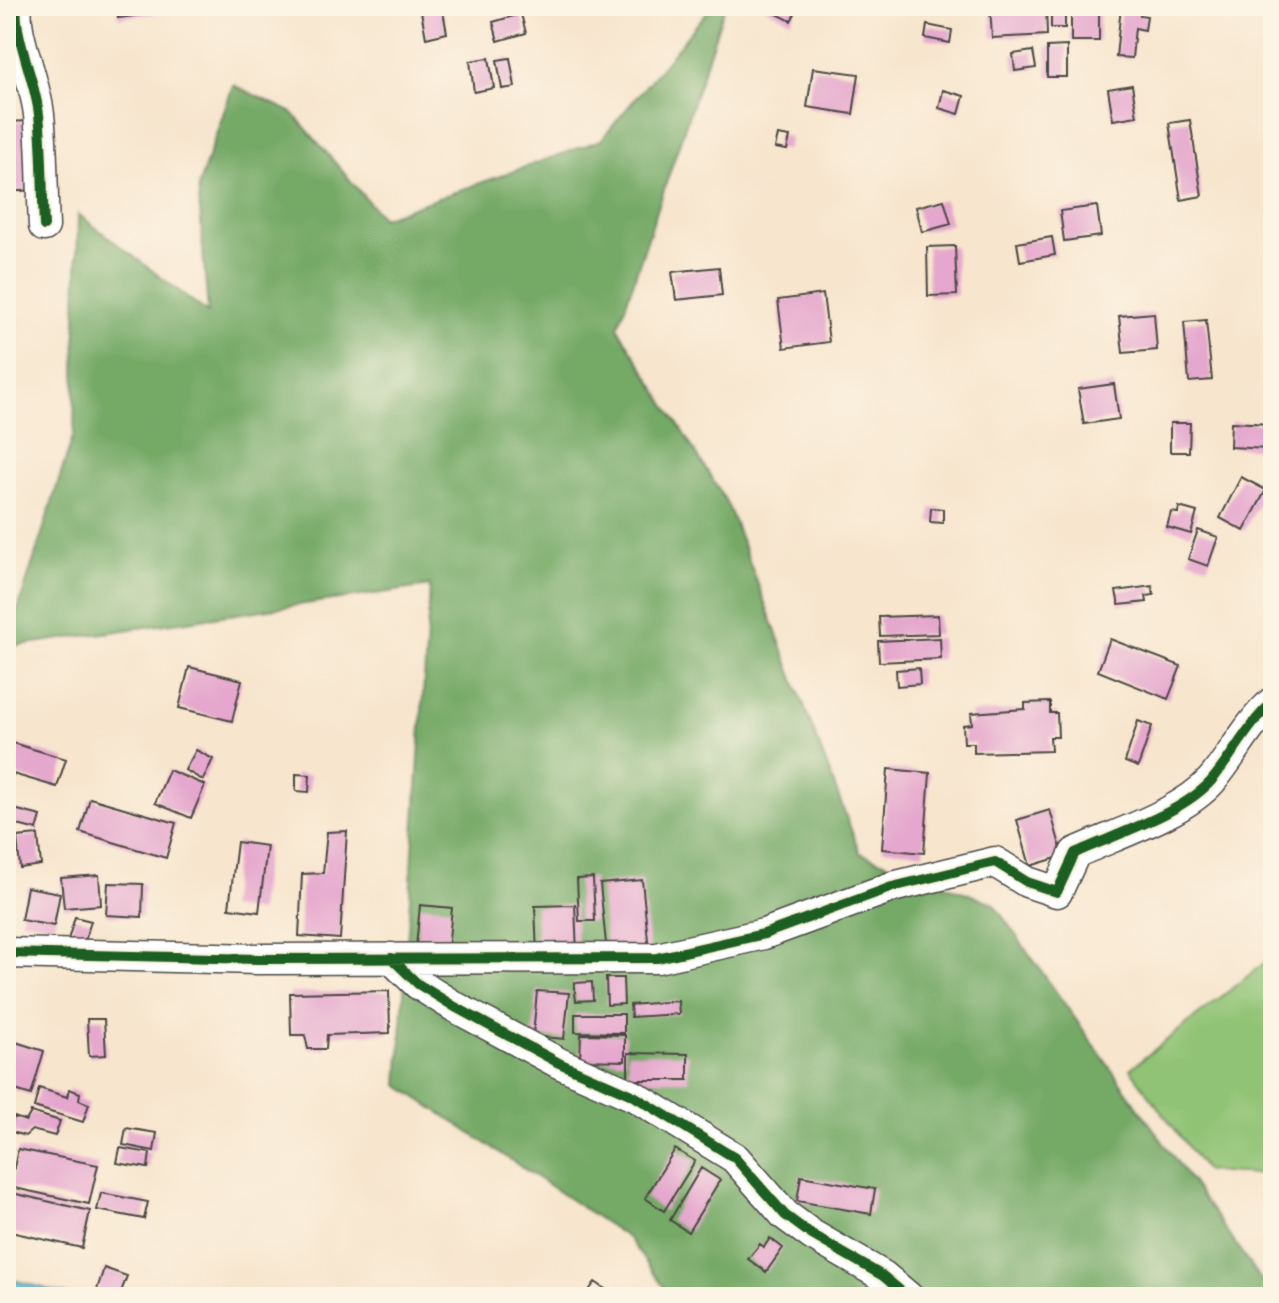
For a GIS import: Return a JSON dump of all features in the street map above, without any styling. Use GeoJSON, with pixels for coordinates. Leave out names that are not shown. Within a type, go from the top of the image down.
{"type":"FeatureCollection","features":[{"type":"Feature","properties":{"kind":"street"},"geometry":{"type":"LineString","coordinates":[[17,6],[21,43],[29,62],[39,113],[44,226]]}},
{"type":"Feature","properties":{"kind":"street"},"geometry":{"type":"LineString","coordinates":[[6,953],[657,958],[764,934],[892,887],[995,862],[1027,882],[1057,892],[1075,853],[1162,814],[1210,781],[1251,722],[1273,702]]}},
{"type":"Feature","properties":{"kind":"street"},"geometry":{"type":"LineString","coordinates":[[391,958],[418,984],[455,1007],[559,1063],[634,1096],[735,1158],[785,1215],[812,1235],[883,1276],[908,1297]]}},
{"type":"Feature","properties":{"kind":"green space"},"geometry":{"type":"Polygon","coordinates":[[[712,6],[725,6],[618,328],[727,503],[860,853],[993,903],[1273,1297],[671,1297],[628,1238],[398,1085],[430,586],[6,647],[74,433],[78,214],[208,313],[198,187],[233,85],[293,113],[382,218],[601,140],[712,6]]]}},
{"type":"Feature","properties":{"kind":"green space"},"geometry":{"type":"Polygon","coordinates":[[[1273,956],[1273,1175],[1206,1171],[1130,1069],[1273,956]]]}},
{"type":"Feature","properties":{"kind":"water"},"geometry":{"type":"Polygon","coordinates":[[[6,1278],[77,1297],[6,1297],[6,1278]]]}},
{"type":"Feature","properties":{"kind":"building"},"geometry":{"type":"Polygon","coordinates":[[[117,6],[163,6],[164,12],[118,18],[117,6]]]}},
{"type":"Feature","properties":{"kind":"building"},"geometry":{"type":"Polygon","coordinates":[[[420,6],[442,6],[447,33],[426,38],[420,6]]]}},
{"type":"Feature","properties":{"kind":"building"},"geometry":{"type":"Polygon","coordinates":[[[761,6],[799,6],[791,21],[761,6]]]}},
{"type":"Feature","properties":{"kind":"building"},"geometry":{"type":"Polygon","coordinates":[[[990,6],[1046,6],[1047,35],[992,38],[990,6]]]}},
{"type":"Feature","properties":{"kind":"building"},"geometry":{"type":"Polygon","coordinates":[[[1051,6],[1065,6],[1065,28],[1051,28],[1051,6]]]}},
{"type":"Feature","properties":{"kind":"building"},"geometry":{"type":"Polygon","coordinates":[[[1071,6],[1099,6],[1099,41],[1071,41],[1071,6]]]}},
{"type":"Feature","properties":{"kind":"building"},"geometry":{"type":"Polygon","coordinates":[[[1121,6],[1140,7],[1140,15],[1147,16],[1145,30],[1135,28],[1132,58],[1116,57],[1121,6]]]}},
{"type":"Feature","properties":{"kind":"building"},"geometry":{"type":"Polygon","coordinates":[[[521,14],[526,33],[498,41],[493,22],[521,14]]]}},
{"type":"Feature","properties":{"kind":"building"},"geometry":{"type":"Polygon","coordinates":[[[927,25],[952,30],[950,43],[925,38],[927,25]]]}},
{"type":"Feature","properties":{"kind":"building"},"geometry":{"type":"Polygon","coordinates":[[[1067,46],[1067,77],[1047,77],[1047,47],[1067,46]]]}},
{"type":"Feature","properties":{"kind":"building"},"geometry":{"type":"Polygon","coordinates":[[[1033,51],[1036,68],[1015,71],[1013,54],[1033,51]]]}},
{"type":"Feature","properties":{"kind":"building"},"geometry":{"type":"Polygon","coordinates":[[[489,58],[494,88],[474,92],[470,61],[489,58]]]}},
{"type":"Feature","properties":{"kind":"building"},"geometry":{"type":"Polygon","coordinates":[[[510,58],[515,87],[502,89],[497,60],[510,58]]]}},
{"type":"Feature","properties":{"kind":"building"},"geometry":{"type":"Polygon","coordinates":[[[813,68],[859,74],[853,114],[807,107],[813,68]]]}},
{"type":"Feature","properties":{"kind":"building"},"geometry":{"type":"Polygon","coordinates":[[[1132,85],[1137,116],[1113,120],[1108,89],[1132,85]]]}},
{"type":"Feature","properties":{"kind":"building"},"geometry":{"type":"Polygon","coordinates":[[[943,90],[964,96],[959,114],[939,108],[943,90]]]}},
{"type":"Feature","properties":{"kind":"building"},"geometry":{"type":"Polygon","coordinates":[[[1190,120],[1202,196],[1181,200],[1169,123],[1190,120]]]}},
{"type":"Feature","properties":{"kind":"building"},"geometry":{"type":"Polygon","coordinates":[[[29,121],[34,190],[6,192],[6,122],[29,121]]]}},
{"type":"Feature","properties":{"kind":"building"},"geometry":{"type":"Polygon","coordinates":[[[778,135],[790,137],[787,150],[775,148],[778,135]]]}},
{"type":"Feature","properties":{"kind":"building"},"geometry":{"type":"Polygon","coordinates":[[[944,200],[951,224],[922,232],[916,207],[944,200]]]}},
{"type":"Feature","properties":{"kind":"building"},"geometry":{"type":"Polygon","coordinates":[[[1097,206],[1101,236],[1064,241],[1060,211],[1097,206]]]}},
{"type":"Feature","properties":{"kind":"building"},"geometry":{"type":"Polygon","coordinates":[[[1052,237],[1055,255],[1020,261],[1017,243],[1052,237]]]}},
{"type":"Feature","properties":{"kind":"building"},"geometry":{"type":"Polygon","coordinates":[[[955,246],[957,295],[928,296],[927,247],[955,246]]]}},
{"type":"Feature","properties":{"kind":"building"},"geometry":{"type":"Polygon","coordinates":[[[719,267],[722,295],[676,300],[672,272],[719,267]]]}},
{"type":"Feature","properties":{"kind":"building"},"geometry":{"type":"Polygon","coordinates":[[[823,294],[829,342],[784,348],[778,300],[823,294]]]}},
{"type":"Feature","properties":{"kind":"building"},"geometry":{"type":"Polygon","coordinates":[[[1154,313],[1157,350],[1123,353],[1119,316],[1154,313]]]}},
{"type":"Feature","properties":{"kind":"building"},"geometry":{"type":"Polygon","coordinates":[[[1206,320],[1212,380],[1189,382],[1184,322],[1206,320]]]}},
{"type":"Feature","properties":{"kind":"building"},"geometry":{"type":"Polygon","coordinates":[[[1114,384],[1119,419],[1084,424],[1078,389],[1114,384]]]}},
{"type":"Feature","properties":{"kind":"building"},"geometry":{"type":"Polygon","coordinates":[[[1231,422],[1270,424],[1269,449],[1230,447],[1231,422]]]}},
{"type":"Feature","properties":{"kind":"building"},"geometry":{"type":"Polygon","coordinates":[[[1170,423],[1190,423],[1189,452],[1170,452],[1170,423]]]}},
{"type":"Feature","properties":{"kind":"building"},"geometry":{"type":"Polygon","coordinates":[[[1241,477],[1266,490],[1244,531],[1220,518],[1241,477]]]}},
{"type":"Feature","properties":{"kind":"building"},"geometry":{"type":"Polygon","coordinates":[[[1179,507],[1197,512],[1191,534],[1167,527],[1171,512],[1178,513],[1179,507]]]}},
{"type":"Feature","properties":{"kind":"building"},"geometry":{"type":"Polygon","coordinates":[[[931,508],[943,509],[943,523],[930,522],[931,508]]]}},
{"type":"Feature","properties":{"kind":"building"},"geometry":{"type":"Polygon","coordinates":[[[1198,530],[1218,537],[1208,566],[1188,559],[1198,530]]]}},
{"type":"Feature","properties":{"kind":"building"},"geometry":{"type":"Polygon","coordinates":[[[1152,586],[1154,595],[1146,596],[1147,602],[1119,605],[1116,591],[1152,586]]]}},
{"type":"Feature","properties":{"kind":"building"},"geometry":{"type":"Polygon","coordinates":[[[938,615],[939,634],[880,636],[879,617],[938,615]]]}},
{"type":"Feature","properties":{"kind":"building"},"geometry":{"type":"Polygon","coordinates":[[[940,638],[941,659],[879,662],[878,641],[940,638]]]}},
{"type":"Feature","properties":{"kind":"building"},"geometry":{"type":"Polygon","coordinates":[[[1110,639],[1181,666],[1168,699],[1098,671],[1110,639]]]}},
{"type":"Feature","properties":{"kind":"building"},"geometry":{"type":"Polygon","coordinates":[[[189,667],[242,680],[232,721],[179,708],[189,667]]]}},
{"type":"Feature","properties":{"kind":"building"},"geometry":{"type":"Polygon","coordinates":[[[919,668],[920,684],[897,686],[896,670],[919,668]]]}},
{"type":"Feature","properties":{"kind":"building"},"geometry":{"type":"Polygon","coordinates":[[[1050,702],[1050,713],[1057,713],[1058,737],[1050,737],[1051,751],[974,753],[974,743],[964,743],[963,725],[972,724],[971,713],[1025,709],[1025,703],[1050,702]]]}},
{"type":"Feature","properties":{"kind":"building"},"geometry":{"type":"Polygon","coordinates":[[[1138,721],[1152,726],[1138,767],[1125,762],[1138,721]]]}},
{"type":"Feature","properties":{"kind":"building"},"geometry":{"type":"Polygon","coordinates":[[[6,741],[66,759],[57,787],[6,772],[6,741]]]}},
{"type":"Feature","properties":{"kind":"building"},"geometry":{"type":"Polygon","coordinates":[[[196,750],[213,759],[203,780],[185,770],[196,750]]]}},
{"type":"Feature","properties":{"kind":"building"},"geometry":{"type":"Polygon","coordinates":[[[888,769],[930,773],[924,853],[882,849],[888,769]]]}},
{"type":"Feature","properties":{"kind":"building"},"geometry":{"type":"Polygon","coordinates":[[[169,770],[205,785],[191,818],[155,803],[169,770]]]}},
{"type":"Feature","properties":{"kind":"building"},"geometry":{"type":"Polygon","coordinates":[[[296,774],[310,775],[309,792],[296,791],[296,774]]]}},
{"type":"Feature","properties":{"kind":"building"},"geometry":{"type":"Polygon","coordinates":[[[90,798],[176,823],[166,858],[80,832],[90,798]]]}},
{"type":"Feature","properties":{"kind":"building"},"geometry":{"type":"Polygon","coordinates":[[[6,807],[41,816],[37,830],[6,822],[6,807]]]}},
{"type":"Feature","properties":{"kind":"building"},"geometry":{"type":"Polygon","coordinates":[[[1050,810],[1063,856],[1030,866],[1017,820],[1050,810]]]}},
{"type":"Feature","properties":{"kind":"building"},"geometry":{"type":"Polygon","coordinates":[[[347,831],[340,939],[299,936],[302,874],[323,873],[327,832],[347,831]]]}},
{"type":"Feature","properties":{"kind":"building"},"geometry":{"type":"Polygon","coordinates":[[[38,835],[41,865],[20,868],[17,837],[38,835]]]}},
{"type":"Feature","properties":{"kind":"building"},"geometry":{"type":"Polygon","coordinates":[[[237,842],[267,846],[259,912],[229,908],[237,842]]]}},
{"type":"Feature","properties":{"kind":"building"},"geometry":{"type":"Polygon","coordinates":[[[99,875],[101,905],[64,908],[61,878],[99,875]]]}},
{"type":"Feature","properties":{"kind":"building"},"geometry":{"type":"Polygon","coordinates":[[[593,878],[595,921],[579,921],[577,879],[593,878]]]}},
{"type":"Feature","properties":{"kind":"building"},"geometry":{"type":"Polygon","coordinates":[[[642,880],[649,950],[607,954],[600,884],[642,880]]]}},
{"type":"Feature","properties":{"kind":"building"},"geometry":{"type":"Polygon","coordinates":[[[108,883],[143,884],[142,917],[106,915],[108,883]]]}},
{"type":"Feature","properties":{"kind":"building"},"geometry":{"type":"Polygon","coordinates":[[[27,887],[60,893],[54,926],[21,920],[27,887]]]}},
{"type":"Feature","properties":{"kind":"building"},"geometry":{"type":"Polygon","coordinates":[[[420,905],[452,908],[448,950],[416,947],[420,905]]]}},
{"type":"Feature","properties":{"kind":"building"},"geometry":{"type":"Polygon","coordinates":[[[575,905],[577,954],[537,955],[535,906],[575,905]]]}},
{"type":"Feature","properties":{"kind":"building"},"geometry":{"type":"Polygon","coordinates":[[[75,917],[91,921],[82,951],[66,946],[75,917]]]}},
{"type":"Feature","properties":{"kind":"building"},"geometry":{"type":"Polygon","coordinates":[[[606,978],[623,978],[624,1004],[607,1005],[606,978]]]}},
{"type":"Feature","properties":{"kind":"building"},"geometry":{"type":"Polygon","coordinates":[[[592,982],[593,1000],[576,1001],[574,983],[592,982]]]}},
{"type":"Feature","properties":{"kind":"building"},"geometry":{"type":"Polygon","coordinates":[[[389,991],[390,1033],[327,1035],[326,1049],[308,1049],[305,1035],[291,1035],[290,993],[389,991]]]}},
{"type":"Feature","properties":{"kind":"building"},"geometry":{"type":"Polygon","coordinates":[[[537,991],[569,993],[564,1039],[533,1036],[537,991]]]}},
{"type":"Feature","properties":{"kind":"building"},"geometry":{"type":"Polygon","coordinates":[[[678,1001],[679,1014],[631,1017],[630,1005],[678,1001]]]}},
{"type":"Feature","properties":{"kind":"building"},"geometry":{"type":"Polygon","coordinates":[[[575,1014],[624,1014],[624,1033],[575,1032],[575,1014]]]}},
{"type":"Feature","properties":{"kind":"building"},"geometry":{"type":"Polygon","coordinates":[[[87,1019],[104,1019],[106,1055],[89,1056],[87,1019]]]}},
{"type":"Feature","properties":{"kind":"building"},"geometry":{"type":"Polygon","coordinates":[[[581,1034],[625,1035],[625,1061],[580,1060],[581,1034]]]}},
{"type":"Feature","properties":{"kind":"building"},"geometry":{"type":"Polygon","coordinates":[[[6,1039],[44,1051],[31,1095],[6,1087],[6,1039]]]}},
{"type":"Feature","properties":{"kind":"building"},"geometry":{"type":"Polygon","coordinates":[[[628,1053],[688,1054],[688,1080],[628,1080],[628,1053]]]}},
{"type":"Feature","properties":{"kind":"building"},"geometry":{"type":"Polygon","coordinates":[[[39,1088],[67,1097],[69,1089],[80,1093],[79,1100],[89,1104],[83,1122],[34,1107],[39,1088]]]}},
{"type":"Feature","properties":{"kind":"building"},"geometry":{"type":"Polygon","coordinates":[[[31,1112],[60,1121],[55,1136],[32,1130],[25,1136],[9,1131],[14,1117],[26,1121],[31,1112]]]}},
{"type":"Feature","properties":{"kind":"building"},"geometry":{"type":"Polygon","coordinates":[[[126,1128],[157,1133],[154,1151],[123,1145],[126,1128]]]}},
{"type":"Feature","properties":{"kind":"building"},"geometry":{"type":"Polygon","coordinates":[[[120,1148],[150,1153],[148,1168],[117,1163],[120,1148]]]}},
{"type":"Feature","properties":{"kind":"building"},"geometry":{"type":"Polygon","coordinates":[[[18,1149],[98,1165],[89,1204],[10,1187],[18,1149]]]}},
{"type":"Feature","properties":{"kind":"building"},"geometry":{"type":"Polygon","coordinates":[[[675,1149],[695,1161],[664,1211],[645,1198],[675,1149]]]}},
{"type":"Feature","properties":{"kind":"building"},"geometry":{"type":"Polygon","coordinates":[[[701,1168],[720,1180],[688,1232],[670,1220],[701,1168]]]}},
{"type":"Feature","properties":{"kind":"building"},"geometry":{"type":"Polygon","coordinates":[[[801,1176],[875,1189],[871,1214],[797,1201],[801,1176]]]}},
{"type":"Feature","properties":{"kind":"building"},"geometry":{"type":"Polygon","coordinates":[[[12,1193],[90,1211],[82,1248],[6,1231],[12,1193]]]}},
{"type":"Feature","properties":{"kind":"building"},"geometry":{"type":"Polygon","coordinates":[[[101,1193],[148,1202],[144,1219],[97,1210],[101,1193]]]}},
{"type":"Feature","properties":{"kind":"building"},"geometry":{"type":"Polygon","coordinates":[[[770,1238],[783,1248],[766,1272],[748,1259],[760,1244],[764,1247],[770,1238]]]}},
{"type":"Feature","properties":{"kind":"building"},"geometry":{"type":"Polygon","coordinates":[[[104,1268],[127,1276],[119,1297],[95,1296],[104,1268]]]}},
{"type":"Feature","properties":{"kind":"building"},"geometry":{"type":"Polygon","coordinates":[[[595,1282],[613,1294],[611,1297],[596,1297],[588,1292],[595,1282]]]}},
{"type":"Feature","properties":{"kind":"cycle path"},"geometry":{"type":"LineString","coordinates":[[17,6],[18,31],[39,115],[44,226]]}},
{"type":"Feature","properties":{"kind":"cycle path"},"geometry":{"type":"LineString","coordinates":[[6,953],[258,959],[657,958],[764,934],[892,887],[995,862],[1027,882],[1057,892],[1075,853],[1148,822],[1199,792],[1212,780],[1273,702]]}},
{"type":"Feature","properties":{"kind":"cycle path"},"geometry":{"type":"LineString","coordinates":[[391,958],[418,984],[455,1007],[559,1063],[634,1096],[735,1158],[785,1215],[812,1235],[883,1276],[908,1297]]}}]}
